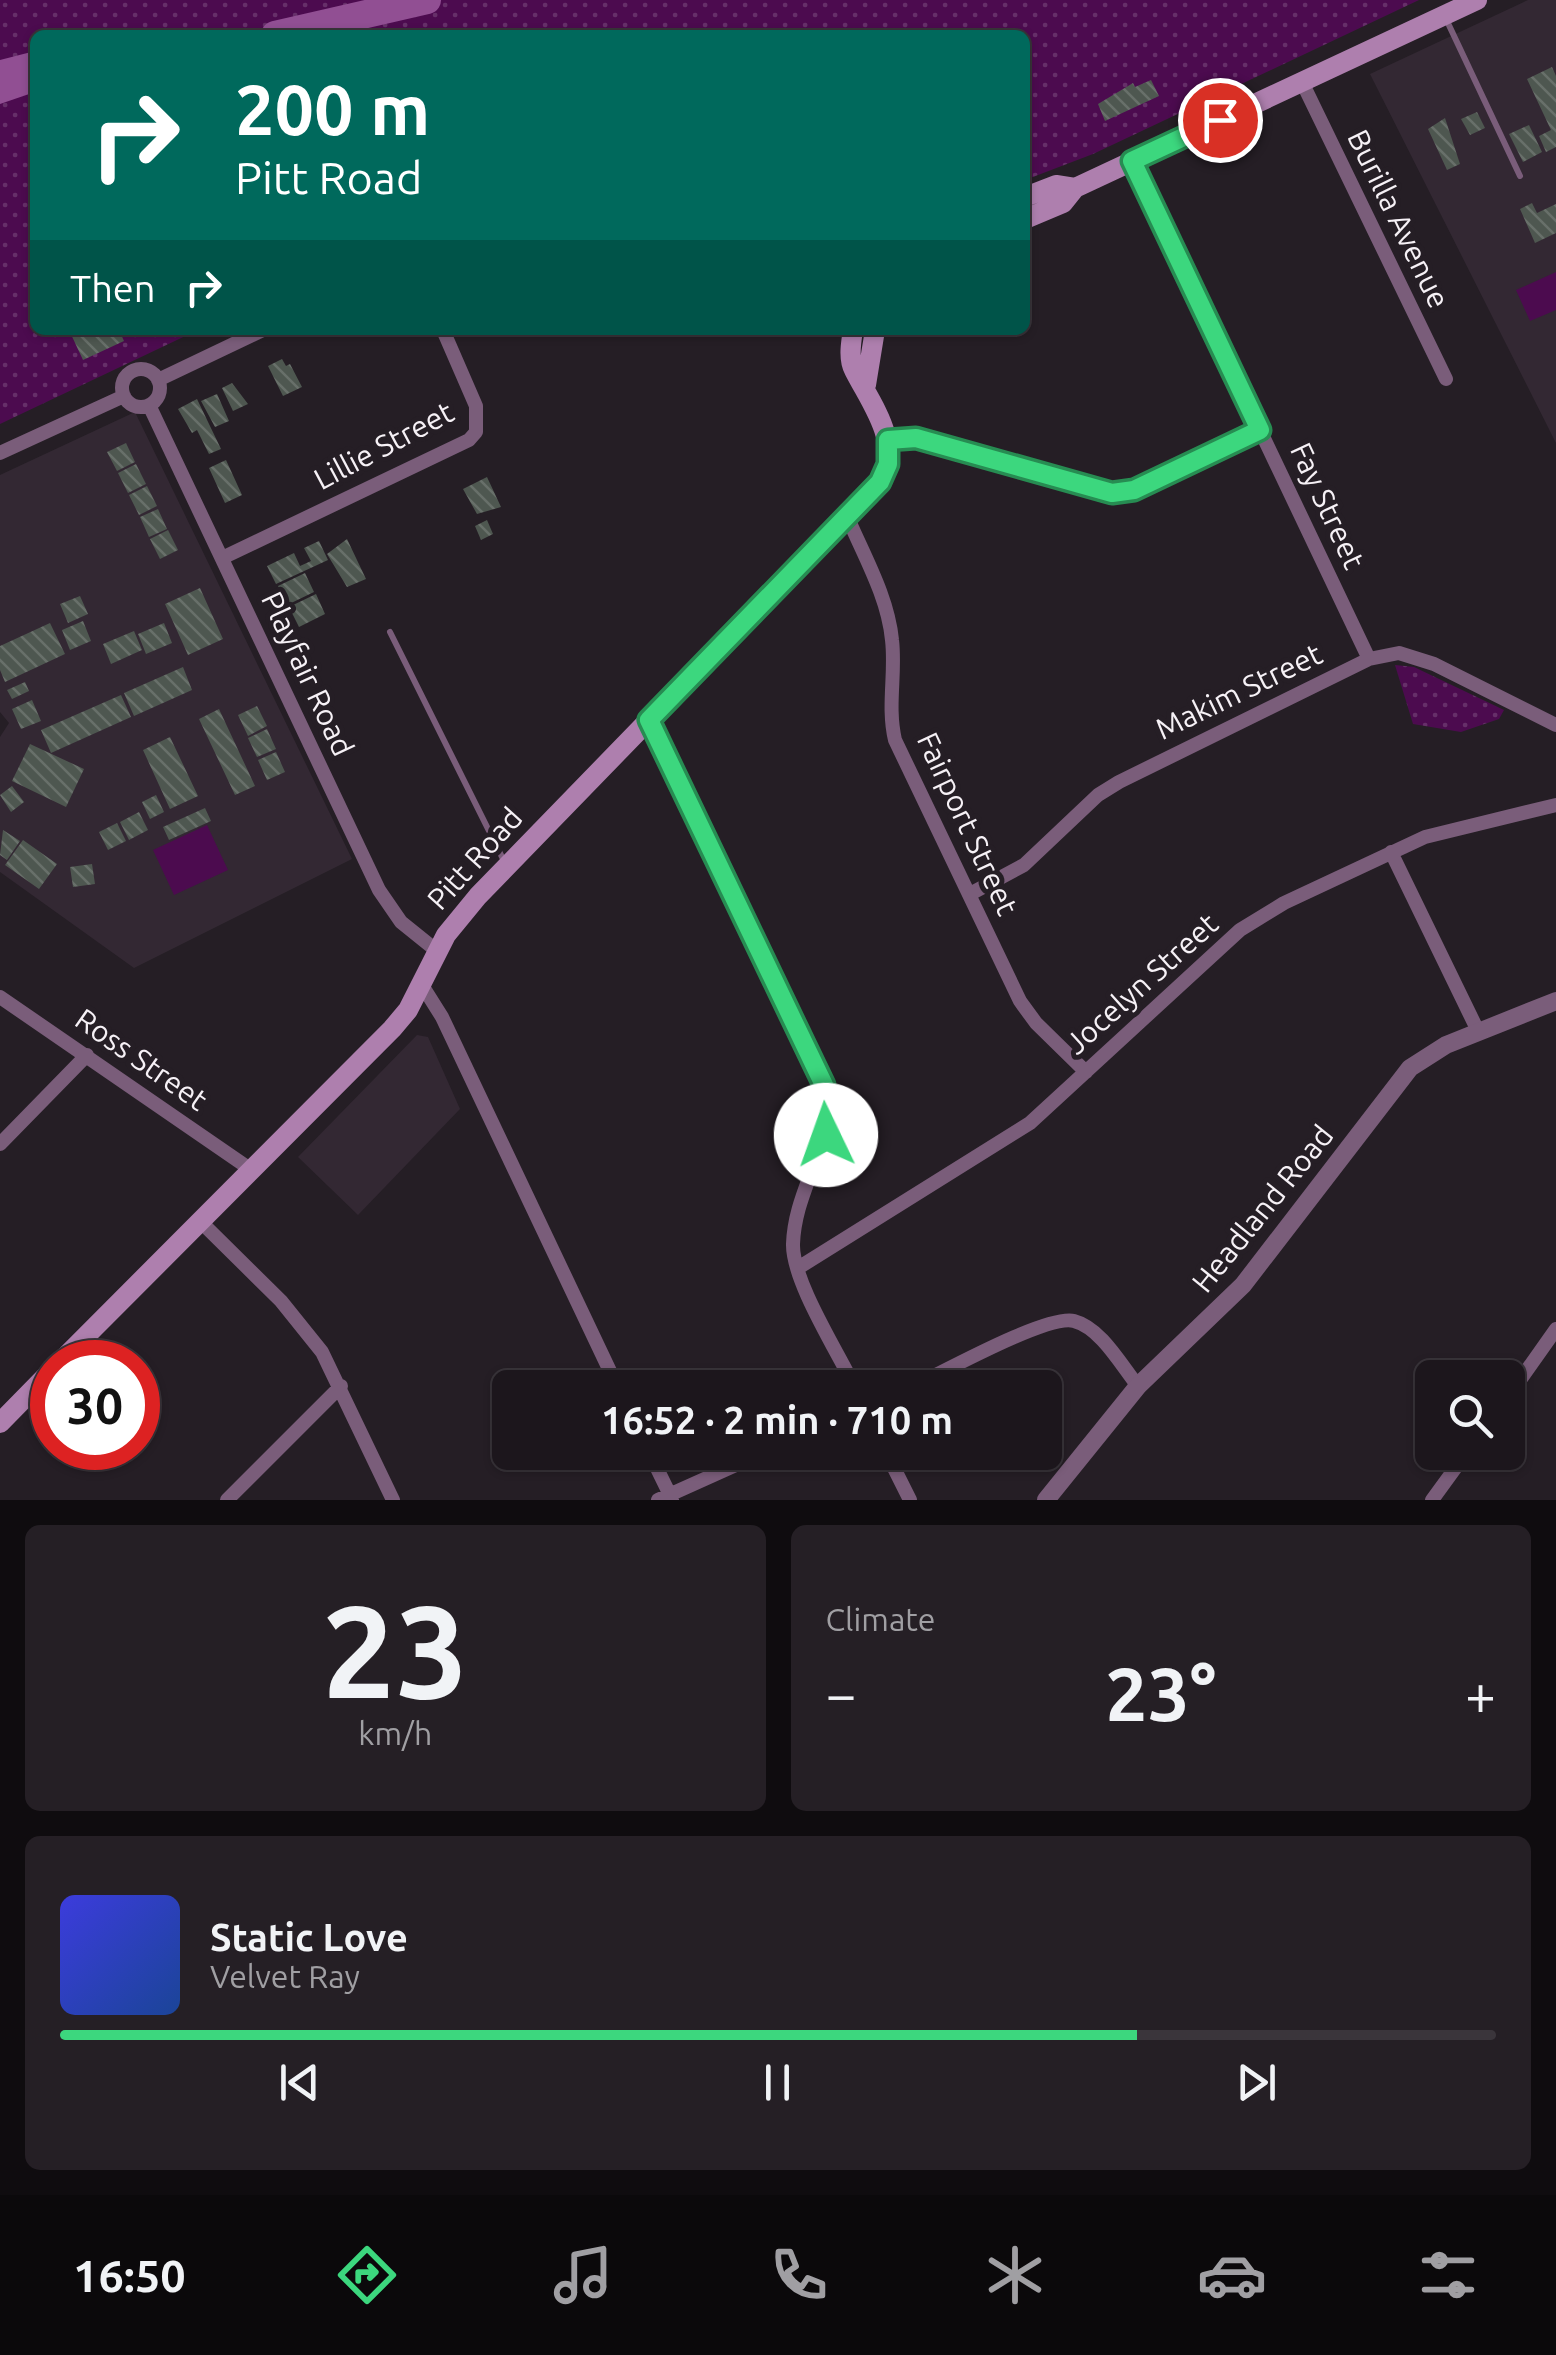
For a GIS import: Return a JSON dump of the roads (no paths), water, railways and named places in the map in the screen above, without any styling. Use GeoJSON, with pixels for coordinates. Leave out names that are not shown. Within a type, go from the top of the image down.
{"type":"FeatureCollection","features":[{"type":"Feature","properties":{"kind":"main road"},"geometry":{"type":"LineString","coordinates":[[1030,217],[1063,203],[1076,188],[1477,0]]}},
{"type":"Feature","properties":{"kind":"main road"},"geometry":{"type":"LineString","coordinates":[[1030,194],[1056,185],[1076,188]]}},
{"type":"Feature","properties":{"kind":"main road"},"geometry":{"type":"LineString","coordinates":[[853,335],[852,368],[866,385],[888,440]]}},
{"type":"Feature","properties":{"kind":"main road"},"geometry":{"type":"LineString","coordinates":[[866,385],[874,335]]}},
{"type":"Feature","properties":{"kind":"main road","name":"Pitt Road"},"geometry":{"type":"LineString","coordinates":[[82,1340],[392,1030],[408,1010],[437,950],[458,918],[886,473],[888,440]]}},
{"type":"Feature","properties":{"kind":"main road"},"geometry":{"type":"LineString","coordinates":[[0,1423],[30,1392]]}},
{"type":"Feature","properties":{"kind":"street","name":"Burilla Avenue"},"geometry":{"type":"LineString","coordinates":[[1302,82],[1446,379]]}},
{"type":"Feature","properties":{"kind":"street","name":"Fay Street"},"geometry":{"type":"LineString","coordinates":[[1132,161],[1369,659]]}},
{"type":"Feature","properties":{"kind":"street"},"geometry":{"type":"LineString","coordinates":[[158,380],[252,335]]}},
{"type":"Feature","properties":{"kind":"street","name":"Lillie Street"},"geometry":{"type":"LineString","coordinates":[[222,558],[469,440],[476,432],[476,406],[444,335]]}},
{"type":"Feature","properties":{"kind":"street"},"geometry":{"type":"LineString","coordinates":[[133,370],[150,371],[158,380],[160,392],[149,405],[137,406],[124,396],[124,378],[133,370]]}},
{"type":"Feature","properties":{"kind":"street"},"geometry":{"type":"LineString","coordinates":[[0,452],[124,396]]}},
{"type":"Feature","properties":{"kind":"street","name":"Playfair Road"},"geometry":{"type":"LineString","coordinates":[[149,405],[379,890],[410,930],[437,950]]}},
{"type":"Feature","properties":{"kind":"street"},"geometry":{"type":"LineString","coordinates":[[888,440],[916,438],[1112,493],[1134,490],[1260,430]]}},
{"type":"Feature","properties":{"kind":"street","name":"Fairport Street"},"geometry":{"type":"LineString","coordinates":[[847,516],[884,601],[892,641],[889,715],[895,740],[1020,1000],[1036,1023],[1086,1072]]}},
{"type":"Feature","properties":{"kind":"street","name":"Makim Street"},"geometry":{"type":"LineString","coordinates":[[970,894],[1024,866],[1098,795],[1119,782],[1369,659],[1399,652],[1434,664],[1556,725]]}},
{"type":"Feature","properties":{"kind":"street"},"geometry":{"type":"LineString","coordinates":[[649,720],[824,1085],[826,1135],[796,1224],[792,1248],[846,1370]]}},
{"type":"Feature","properties":{"kind":"street","name":"Jocelyn Street"},"geometry":{"type":"LineString","coordinates":[[798,1268],[1030,1123],[1240,930],[1284,903],[1425,838],[1556,806]]}},
{"type":"Feature","properties":{"kind":"street"},"geometry":{"type":"LineString","coordinates":[[1390,852],[1478,1031]]}},
{"type":"Feature","properties":{"kind":"street"},"geometry":{"type":"LineString","coordinates":[[420,982],[442,1017],[609,1370]]}},
{"type":"Feature","properties":{"kind":"street","name":"Ross Street"},"geometry":{"type":"LineString","coordinates":[[0,998],[250,1169]]}},
{"type":"Feature","properties":{"kind":"street","name":"Headland Road"},"geometry":{"type":"LineString","coordinates":[[1046,1500],[1138,1386],[1243,1284],[1410,1068],[1433,1051],[1556,1001]]}},
{"type":"Feature","properties":{"kind":"street"},"geometry":{"type":"LineString","coordinates":[[0,1144],[87,1056]]}},
{"type":"Feature","properties":{"kind":"street"},"geometry":{"type":"LineString","coordinates":[[200,1221],[281,1302],[322,1352],[394,1500]]}},
{"type":"Feature","properties":{"kind":"street"},"geometry":{"type":"LineString","coordinates":[[948,1370],[1040,1326],[1064,1320],[1096,1334],[1138,1386]]}},
{"type":"Feature","properties":{"kind":"street"},"geometry":{"type":"LineString","coordinates":[[1525,1374],[1556,1329]]}},
{"type":"Feature","properties":{"kind":"street"},"geometry":{"type":"LineString","coordinates":[[226,1500],[341,1386]]}},
{"type":"Feature","properties":{"kind":"street"},"geometry":{"type":"LineString","coordinates":[[656,1470],[666,1498],[726,1470]]}},
{"type":"Feature","properties":{"kind":"street"},"geometry":{"type":"LineString","coordinates":[[895,1470],[910,1500]]}},
{"type":"Feature","properties":{"kind":"street"},"geometry":{"type":"LineString","coordinates":[[1432,1500],[1454,1470]]}},
{"type":"Feature","properties":{"kind":"lane"},"geometry":{"type":"LineString","coordinates":[[1444,15],[1520,176]]}},
{"type":"Feature","properties":{"kind":"lane"},"geometry":{"type":"LineString","coordinates":[[390,632],[507,866]]}},
{"type":"Feature","properties":{"kind":"waterway"},"geometry":{"type":"LineString","coordinates":[[297,30],[427,0]]}}]}
